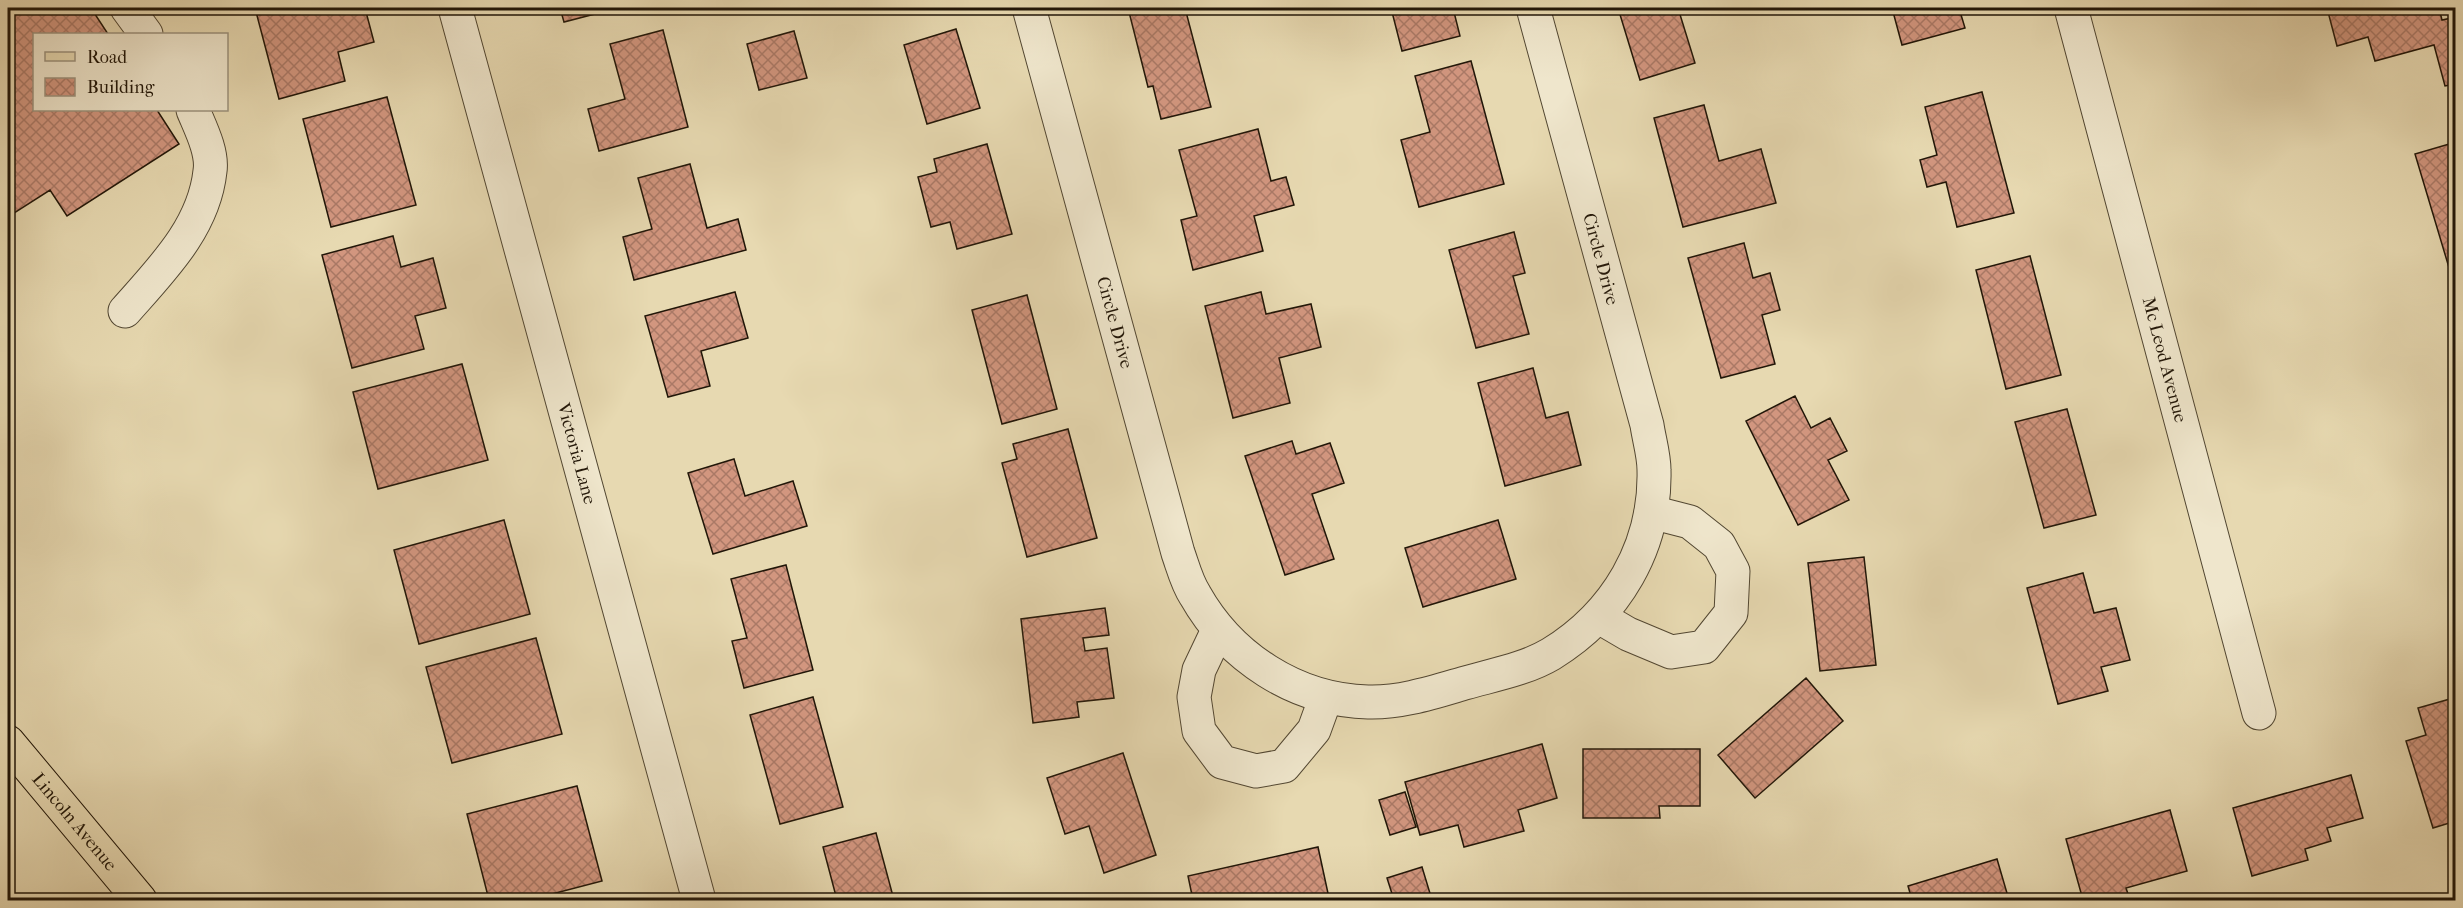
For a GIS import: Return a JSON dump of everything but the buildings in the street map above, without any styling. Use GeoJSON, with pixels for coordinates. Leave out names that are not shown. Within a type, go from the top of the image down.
{"type":"FeatureCollection","features":[{"type":"Feature","properties":{"kind":"main road","name":"Lincoln Avenue"},"geometry":{"type":"LineString","coordinates":[[8,742],[140,900]]}},
{"type":"Feature","properties":{"kind":"street"},"geometry":{"type":"LineString","coordinates":[[127,8],[145,33]]}},
{"type":"Feature","properties":{"kind":"street","name":"Victoria Lane"},"geometry":{"type":"LineString","coordinates":[[455,8],[699,900]]}},
{"type":"Feature","properties":{"kind":"street","name":"Circle Drive"},"geometry":{"type":"LineString","coordinates":[[1029,8],[1178,553],[1194,594],[1218,630],[1247,659],[1274,677],[1326,697],[1368,702],[1412,698],[1509,671],[1550,654],[1599,617],[1628,578],[1639,555],[1651,512],[1654,469],[1647,425],[1533,8]]}},
{"type":"Feature","properties":{"kind":"street","name":"Mc Leod Avenue"},"geometry":{"type":"LineString","coordinates":[[2071,8],[2259,713]]}},
{"type":"Feature","properties":{"kind":"street"},"geometry":{"type":"LineString","coordinates":[[125,310],[176,253],[201,209],[211,169],[204,135],[193,111]]}},
{"type":"Feature","properties":{"kind":"street"},"geometry":{"type":"LineString","coordinates":[[1599,617],[1628,634],[1671,652],[1704,647],[1731,613],[1733,571],[1719,545],[1690,522],[1651,512]]}},
{"type":"Feature","properties":{"kind":"street"},"geometry":{"type":"LineString","coordinates":[[1218,630],[1199,670],[1194,697],[1199,732],[1222,762],[1256,771],[1284,766],[1314,730],[1326,697]]}}]}
